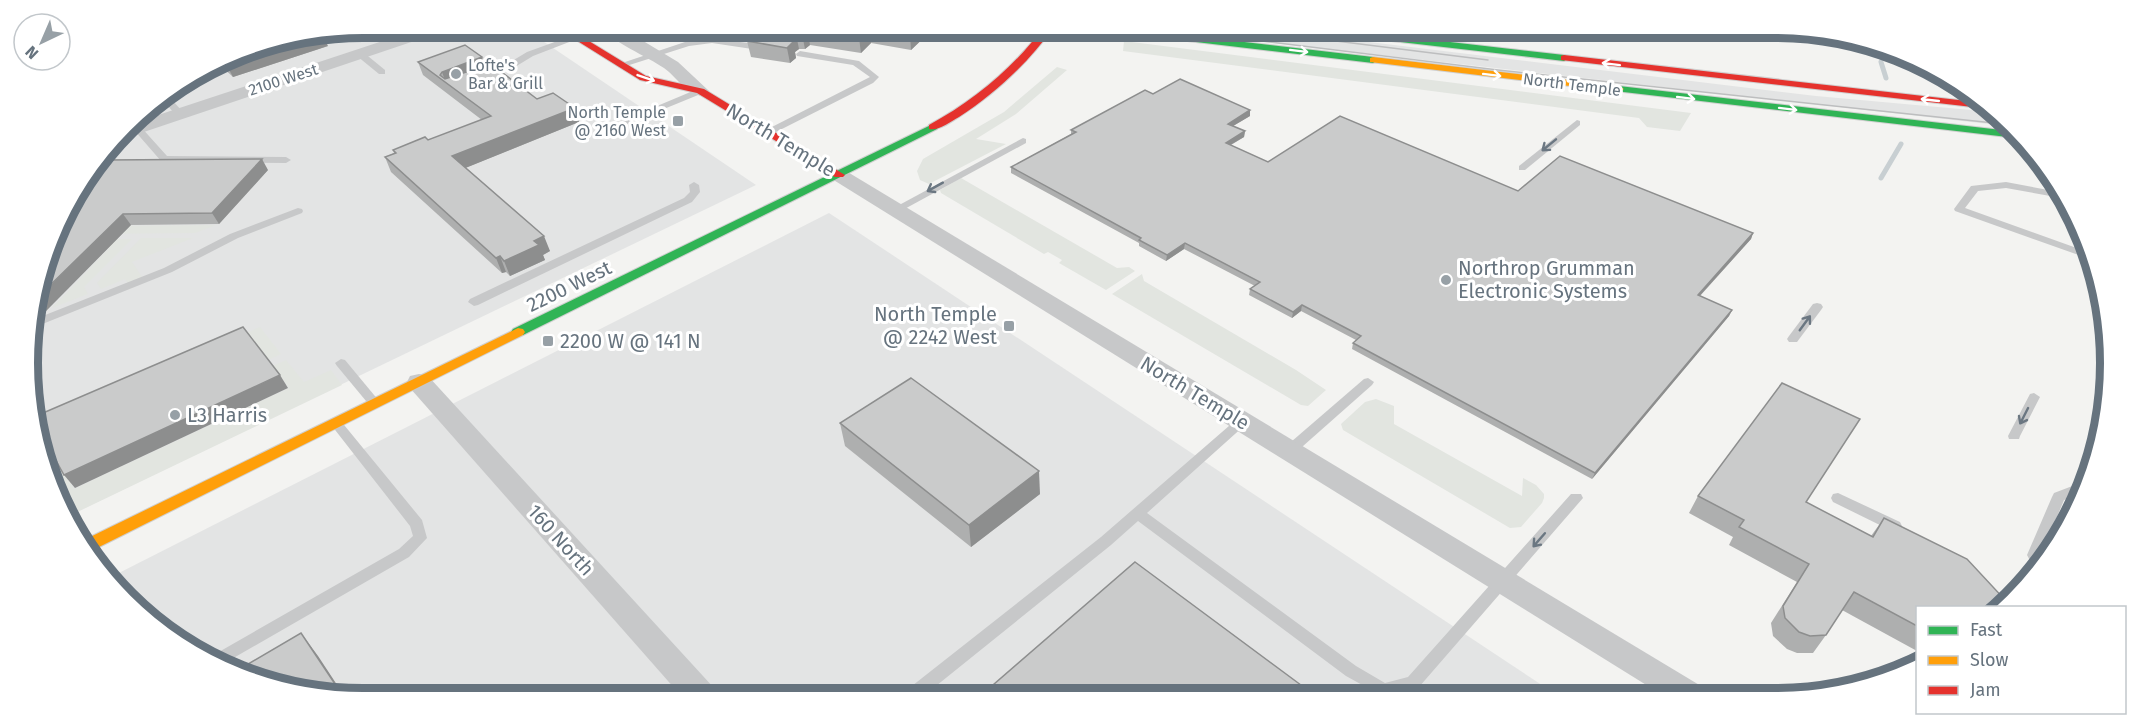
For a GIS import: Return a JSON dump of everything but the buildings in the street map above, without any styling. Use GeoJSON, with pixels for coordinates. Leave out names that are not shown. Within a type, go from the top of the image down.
{"type":"FeatureCollection","features":[{"type":"Feature","properties":{"kind":"main road","name":"North Temple"},"geometry":{"type":"LineString","coordinates":[[578,38],[643,78],[700,91],[838,175]]}},
{"type":"Feature","properties":{"kind":"main road","name":"2200 West"},"geometry":{"type":"LineString","coordinates":[[92,544],[938,125],[981,97],[1022,62],[1041,38]]}},
{"type":"Feature","properties":{"kind":"main road","name":"North Temple"},"geometry":{"type":"LineString","coordinates":[[1188,38],[2006,134]]}},
{"type":"Feature","properties":{"kind":"main road","name":"North Temple"},"geometry":{"type":"LineString","coordinates":[[1392,38],[1972,104]]}},
{"type":"Feature","properties":{"kind":"street","name":"2100 West"},"geometry":{"type":"LineString","coordinates":[[142,124],[174,107],[360,54],[378,43],[398,38]]}},
{"type":"Feature","properties":{"kind":"street","name":"North Temple"},"geometry":{"type":"LineString","coordinates":[[625,38],[672,66],[700,91]]}},
{"type":"Feature","properties":{"kind":"street","name":"North Temple"},"geometry":{"type":"LineString","coordinates":[[838,175],[1677,688]]}},
{"type":"Feature","properties":{"kind":"street","name":"160 North"},"geometry":{"type":"LineString","coordinates":[[418,382],[694,688]]}},
{"type":"Feature","properties":{"kind":"lane"},"geometry":{"type":"LineString","coordinates":[[483,77],[507,68],[530,54],[573,38]]}},
{"type":"Feature","properties":{"kind":"lane"},"geometry":{"type":"LineString","coordinates":[[620,65],[652,53],[688,44],[712,41],[759,47]]}},
{"type":"Feature","properties":{"kind":"lane"},"geometry":{"type":"LineString","coordinates":[[360,54],[382,72]]}},
{"type":"Feature","properties":{"kind":"lane"},"geometry":{"type":"LineString","coordinates":[[769,132],[870,81],[875,76],[856,63],[800,54]]}},
{"type":"Feature","properties":{"kind":"lane"},"geometry":{"type":"LineString","coordinates":[[612,127],[700,91]]}},
{"type":"Feature","properties":{"kind":"lane"},"geometry":{"type":"LineString","coordinates":[[1522,168],[1577,123]]}},
{"type":"Feature","properties":{"kind":"lane"},"geometry":{"type":"LineString","coordinates":[[134,132],[164,159],[286,160]]}},
{"type":"Feature","properties":{"kind":"lane"},"geometry":{"type":"LineString","coordinates":[[896,210],[1023,141]]}},
{"type":"Feature","properties":{"kind":"lane"},"geometry":{"type":"LineString","coordinates":[[474,302],[688,200],[695,192],[694,185]]}},
{"type":"Feature","properties":{"kind":"lane"},"geometry":{"type":"LineString","coordinates":[[2053,194],[2006,185],[1975,188],[1959,209],[2081,253]]}},
{"type":"Feature","properties":{"kind":"lane"},"geometry":{"type":"LineString","coordinates":[[40,321],[168,270],[234,236],[298,211]]}},
{"type":"Feature","properties":{"kind":"lane"},"geometry":{"type":"LineString","coordinates":[[1793,339],[1817,307]]}},
{"type":"Feature","properties":{"kind":"lane"},"geometry":{"type":"LineString","coordinates":[[341,363],[376,404]]}},
{"type":"Feature","properties":{"kind":"lane"},"geometry":{"type":"LineString","coordinates":[[1289,451],[1368,382]]}},
{"type":"Feature","properties":{"kind":"lane"},"geometry":{"type":"LineString","coordinates":[[2014,436],[2034,397]]}},
{"type":"Feature","properties":{"kind":"lane"},"geometry":{"type":"LineString","coordinates":[[922,688],[1106,541],[1241,422]]}},
{"type":"Feature","properties":{"kind":"lane"},"geometry":{"type":"LineString","coordinates":[[222,656],[404,553],[420,538],[417,524],[336,423]]}},
{"type":"Feature","properties":{"kind":"lane"},"geometry":{"type":"LineString","coordinates":[[2036,558],[2034,555],[2059,497],[2074,492]]}},
{"type":"Feature","properties":{"kind":"lane"},"geometry":{"type":"LineString","coordinates":[[1391,688],[1413,682],[1576,498]]}},
{"type":"Feature","properties":{"kind":"lane"},"geometry":{"type":"LineString","coordinates":[[1838,498],[1911,534]]}},
{"type":"Feature","properties":{"kind":"lane"},"geometry":{"type":"LineString","coordinates":[[1137,513],[1351,671],[1381,688]]}},
{"type":"Feature","properties":{"kind":"shaded area"},"geometry":{"type":"Polygon","coordinates":[[[342,38],[538,38],[756,185],[74,513],[62,488],[49,447],[40,405],[38,342],[44,299],[62,238],[92,182],[118,148],[148,118],[182,92],[238,62],[299,44],[342,38]]]}},
{"type":"Feature","properties":{"kind":"shaded area"},"geometry":{"type":"Polygon","coordinates":[[[1231,38],[1336,38],[1816,96],[1981,111],[1997,125],[1231,38]]]}},
{"type":"Feature","properties":{"kind":"shaded area"},"geometry":{"type":"Polygon","coordinates":[[[1124,41],[1691,113],[1680,131],[1647,127],[1639,118],[1123,51],[1124,41]]]}},
{"type":"Feature","properties":{"kind":"shaded area"},"geometry":{"type":"Polygon","coordinates":[[[1057,67],[1067,70],[1016,114],[976,139],[1006,144],[929,184],[920,180],[917,171],[923,159],[1004,112],[1057,67]]]}},
{"type":"Feature","properties":{"kind":"shaded area"},"geometry":{"type":"Polygon","coordinates":[[[961,178],[1117,268],[1129,267],[1135,271],[1106,290],[1059,263],[1062,260],[1048,252],[1044,254],[941,193],[940,190],[961,178]]]}},
{"type":"Feature","properties":{"kind":"shaded area"},"geometry":{"type":"Polygon","coordinates":[[[829,213],[1546,688],[342,688],[279,677],[238,664],[219,655],[182,634],[148,608],[115,575],[829,213]]]}},
{"type":"Feature","properties":{"kind":"shaded area"},"geometry":{"type":"Polygon","coordinates":[[[216,225],[195,233],[91,234],[100,226],[216,225]]]}},
{"type":"Feature","properties":{"kind":"shaded area"},"geometry":{"type":"Polygon","coordinates":[[[141,238],[193,238],[132,262],[142,277],[128,283],[125,279],[101,289],[97,283],[141,238]]]}},
{"type":"Feature","properties":{"kind":"shaded area"},"geometry":{"type":"Polygon","coordinates":[[[86,239],[132,239],[84,287],[88,294],[52,308],[109,248],[86,239]]]}},
{"type":"Feature","properties":{"kind":"shaded area"},"geometry":{"type":"Polygon","coordinates":[[[1142,274],[1144,281],[1326,390],[1308,406],[1301,405],[1112,294],[1142,274]]]}},
{"type":"Feature","properties":{"kind":"shaded area"},"geometry":{"type":"Polygon","coordinates":[[[260,327],[281,354],[268,360],[206,350],[260,327]]]}},
{"type":"Feature","properties":{"kind":"shaded area"},"geometry":{"type":"Polygon","coordinates":[[[286,360],[304,382],[331,370],[342,385],[74,513],[62,488],[53,462],[57,460],[74,489],[289,388],[273,366],[286,360]]]}},
{"type":"Feature","properties":{"kind":"shaded area"},"geometry":{"type":"Polygon","coordinates":[[[1376,399],[1394,406],[1394,424],[1522,496],[1523,478],[1536,485],[1544,494],[1542,503],[1521,527],[1510,528],[1343,430],[1341,424],[1365,402],[1376,399]]]}},
{"type":"Feature","properties":{"kind":"waterway"},"geometry":{"type":"LineString","coordinates":[[1881,62],[1886,78]]}},
{"type":"Feature","properties":{"kind":"waterway"},"geometry":{"type":"LineString","coordinates":[[1881,178],[1901,144]]}},
{"type":"Feature","properties":{"kind":"tram line"},"geometry":{"type":"LineString","coordinates":[[1238,38],[1498,70],[1995,123]]}},
{"type":"Feature","properties":{"kind":"tram line"},"geometry":{"type":"LineString","coordinates":[[1312,38],[1488,60]]}},
{"type":"Feature","properties":{"kind":"traffic: fast"},"geometry":{"type":"LineString","coordinates":[[1187,38],[1373,60]]}},
{"type":"Feature","properties":{"kind":"traffic: fast"},"geometry":{"type":"LineString","coordinates":[[1391,38],[1564,58]]}},
{"type":"Feature","properties":{"kind":"traffic: fast"},"geometry":{"type":"LineString","coordinates":[[1619,89],[2006,134]]}},
{"type":"Feature","properties":{"kind":"traffic: fast"},"geometry":{"type":"LineString","coordinates":[[518,332],[933,127]]}},
{"type":"Feature","properties":{"kind":"traffic: slow"},"geometry":{"type":"LineString","coordinates":[[1373,60],[1619,89]]}},
{"type":"Feature","properties":{"kind":"traffic: slow"},"geometry":{"type":"LineString","coordinates":[[92,544],[518,332]]}},
{"type":"Feature","properties":{"kind":"traffic: jam"},"geometry":{"type":"LineString","coordinates":[[578,38],[643,78],[700,91],[839,175]]}},
{"type":"Feature","properties":{"kind":"traffic: jam"},"geometry":{"type":"LineString","coordinates":[[933,127],[966,108],[997,84],[1025,57],[1040,38]]}},
{"type":"Feature","properties":{"kind":"traffic: jam"},"geometry":{"type":"LineString","coordinates":[[1564,58],[1972,104]]}},
{"type":"Feature","properties":{"kind":"place","name":"Lofte's Bar & Grill"},"geometry":{"type":"Point","coordinates":[456,74]}},
{"type":"Feature","properties":{"kind":"place","name":"North Temple @ 2160 West"},"geometry":{"type":"Point","coordinates":[678,121]}},
{"type":"Feature","properties":{"kind":"place","name":"Northrop Grumman Electronic Systems"},"geometry":{"type":"Point","coordinates":[1446,280]}},
{"type":"Feature","properties":{"kind":"place","name":"North Temple @ 2242 West"},"geometry":{"type":"Point","coordinates":[1009,326]}},
{"type":"Feature","properties":{"kind":"place","name":"2200 W @ 141 N"},"geometry":{"type":"Point","coordinates":[548,341]}},
{"type":"Feature","properties":{"kind":"place","name":"L3 Harris"},"geometry":{"type":"Point","coordinates":[175,415]}}]}
